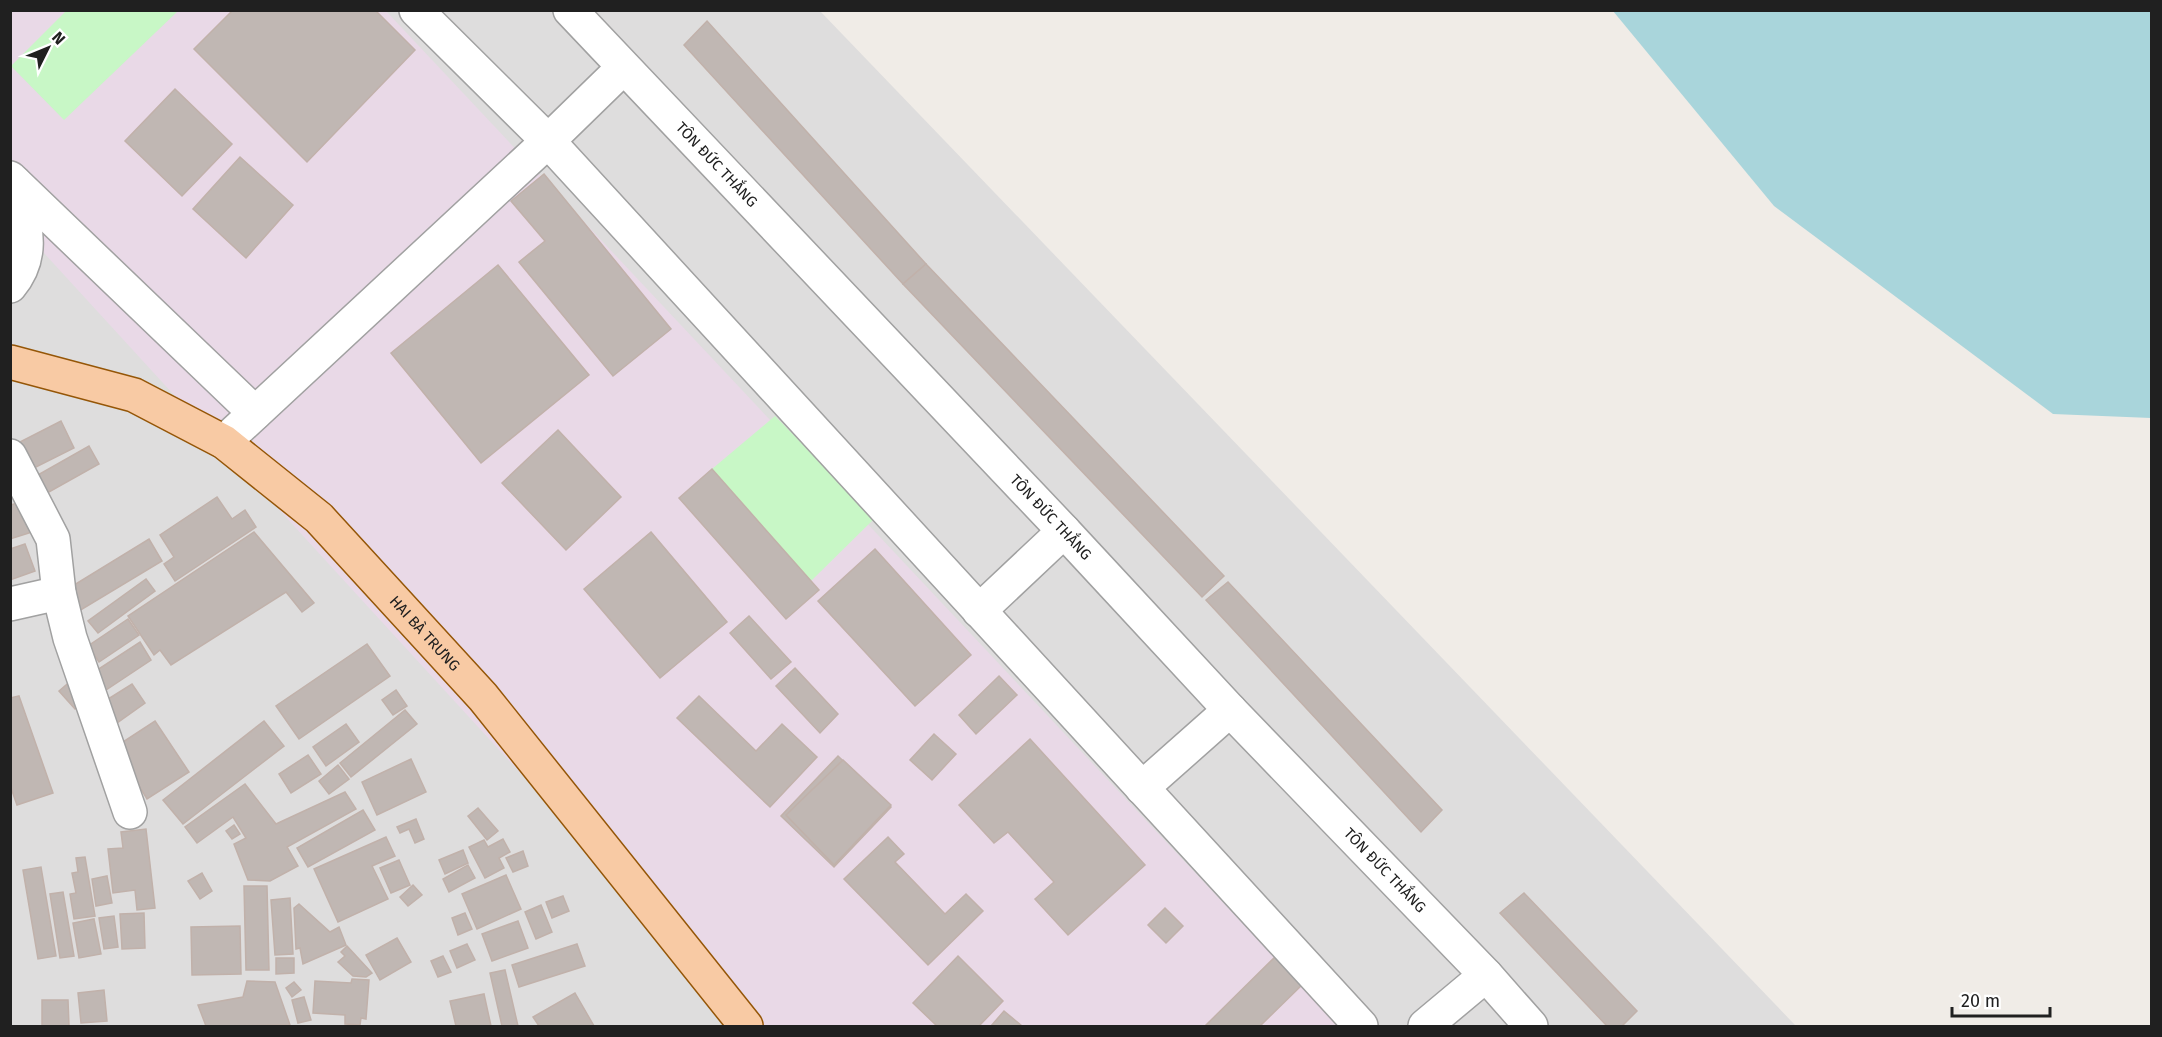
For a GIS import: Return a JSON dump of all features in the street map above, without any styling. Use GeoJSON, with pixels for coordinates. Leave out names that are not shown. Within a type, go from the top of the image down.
{"type":"FeatureCollection","features":[{"type":"Feature","properties":{"kind":"main road","name":"HAI BÀ TRƯNG"},"geometry":{"type":"LineString","coordinates":[[10,362],[134,395],[224,442],[319,518],[483,697],[746,1026]]}},
{"type":"Feature","properties":{"kind":"street"},"geometry":{"type":"LineString","coordinates":[[416,10],[548,141],[1361,1026]]}},
{"type":"Feature","properties":{"kind":"street","name":"TÔN ĐỨC THẮNG"},"geometry":{"type":"LineString","coordinates":[[570,10],[1064,531],[1230,710],[1486,975],[1531,1026]]}},
{"type":"Feature","properties":{"kind":"street"},"geometry":{"type":"LineString","coordinates":[[224,442],[548,141],[623,68]]}},
{"type":"Feature","properties":{"kind":"street"},"geometry":{"type":"LineString","coordinates":[[13,180],[255,413]]}},
{"type":"Feature","properties":{"kind":"street"},"geometry":{"type":"LineString","coordinates":[[10,286],[21,274],[28,244],[13,180]]}},
{"type":"Feature","properties":{"kind":"street"},"geometry":{"type":"LineString","coordinates":[[10,456],[53,539],[59,593],[70,638],[130,812]]}},
{"type":"Feature","properties":{"kind":"street"},"geometry":{"type":"LineString","coordinates":[[979,611],[1064,531]]}},
{"type":"Feature","properties":{"kind":"street"},"geometry":{"type":"LineString","coordinates":[[10,604],[59,593]]}},
{"type":"Feature","properties":{"kind":"street"},"geometry":{"type":"LineString","coordinates":[[1142,788],[1230,710]]}},
{"type":"Feature","properties":{"kind":"street"},"geometry":{"type":"LineString","coordinates":[[1425,1026],[1486,975]]}},
{"type":"Feature","properties":{"kind":"shaded area"},"geometry":{"type":"Polygon","coordinates":[[[10,11],[820,11],[1796,1026],[11,1026],[10,11]]]}},
{"type":"Feature","properties":{"kind":"shaded area"},"geometry":{"type":"Polygon","coordinates":[[[11,11],[386,11],[1339,1026],[752,1026],[11,217],[11,11]]]}},
{"type":"Feature","properties":{"kind":"green space"},"geometry":{"type":"Polygon","coordinates":[[[66,11],[178,11],[64,120],[11,66],[66,11]]]}},
{"type":"Feature","properties":{"kind":"green space"},"geometry":{"type":"Polygon","coordinates":[[[775,416],[875,518],[811,581],[712,469],[775,416]]]}},
{"type":"Feature","properties":{"kind":"water"},"geometry":{"type":"Polygon","coordinates":[[[1613,11],[2151,11],[2151,418],[2053,414],[1774,206],[1613,11]]]}},
{"type":"Feature","properties":{"kind":"building"},"geometry":{"type":"Polygon","coordinates":[[[233,10],[375,10],[415,50],[307,162],[194,49],[233,10]]]}},
{"type":"Feature","properties":{"kind":"building"},"geometry":{"type":"Polygon","coordinates":[[[707,21],[926,264],[903,284],[684,45],[707,21]]]}},
{"type":"Feature","properties":{"kind":"building"},"geometry":{"type":"Polygon","coordinates":[[[175,89],[232,144],[182,196],[125,141],[175,89]]]}},
{"type":"Feature","properties":{"kind":"building"},"geometry":{"type":"Polygon","coordinates":[[[240,157],[293,205],[246,258],[193,209],[240,157]]]}},
{"type":"Feature","properties":{"kind":"building"},"geometry":{"type":"Polygon","coordinates":[[[544,174],[671,329],[613,376],[519,262],[545,241],[511,201],[544,174]]]}},
{"type":"Feature","properties":{"kind":"building"},"geometry":{"type":"Polygon","coordinates":[[[926,264],[1224,576],[1202,597],[903,284],[926,264]]]}},
{"type":"Feature","properties":{"kind":"building"},"geometry":{"type":"Polygon","coordinates":[[[498,265],[589,375],[481,463],[391,353],[498,265]]]}},
{"type":"Feature","properties":{"kind":"building"},"geometry":{"type":"Polygon","coordinates":[[[61,421],[74,448],[26,472],[12,446],[61,421]]]}},
{"type":"Feature","properties":{"kind":"building"},"geometry":{"type":"Polygon","coordinates":[[[558,430],[621,497],[566,550],[502,483],[558,430]]]}},
{"type":"Feature","properties":{"kind":"building"},"geometry":{"type":"Polygon","coordinates":[[[89,446],[99,464],[40,497],[29,480],[89,446]]]}},
{"type":"Feature","properties":{"kind":"building"},"geometry":{"type":"Polygon","coordinates":[[[712,469],[819,590],[786,619],[679,498],[712,469]]]}},
{"type":"Feature","properties":{"kind":"building"},"geometry":{"type":"Polygon","coordinates":[[[217,497],[232,519],[245,510],[256,527],[175,581],[164,564],[174,557],[160,535],[217,497]]]}},
{"type":"Feature","properties":{"kind":"building"},"geometry":{"type":"Polygon","coordinates":[[[22,502],[32,532],[10,539],[10,505],[22,502]]]}},
{"type":"Feature","properties":{"kind":"building"},"geometry":{"type":"Polygon","coordinates":[[[254,532],[314,603],[302,612],[286,592],[171,665],[160,650],[154,655],[128,616],[254,532]]]}},
{"type":"Feature","properties":{"kind":"building"},"geometry":{"type":"Polygon","coordinates":[[[651,532],[727,622],[660,678],[584,589],[651,532]]]}},
{"type":"Feature","properties":{"kind":"building"},"geometry":{"type":"Polygon","coordinates":[[[149,539],[162,561],[74,614],[61,593],[149,539]]]}},
{"type":"Feature","properties":{"kind":"building"},"geometry":{"type":"Polygon","coordinates":[[[25,544],[35,571],[10,580],[10,549],[25,544]]]}},
{"type":"Feature","properties":{"kind":"building"},"geometry":{"type":"Polygon","coordinates":[[[875,549],[971,655],[915,706],[818,601],[875,549]]]}},
{"type":"Feature","properties":{"kind":"building"},"geometry":{"type":"Polygon","coordinates":[[[146,579],[155,591],[98,633],[88,621],[146,579]]]}},
{"type":"Feature","properties":{"kind":"building"},"geometry":{"type":"Polygon","coordinates":[[[1228,582],[1442,810],[1421,832],[1206,600],[1228,582]]]}},
{"type":"Feature","properties":{"kind":"building"},"geometry":{"type":"Polygon","coordinates":[[[749,616],[791,662],[771,679],[730,633],[749,616]]]}},
{"type":"Feature","properties":{"kind":"building"},"geometry":{"type":"Polygon","coordinates":[[[128,619],[139,635],[99,662],[88,646],[128,619]]]}},
{"type":"Feature","properties":{"kind":"building"},"geometry":{"type":"Polygon","coordinates":[[[140,642],[151,660],[103,692],[91,674],[140,642]]]}},
{"type":"Feature","properties":{"kind":"building"},"geometry":{"type":"Polygon","coordinates":[[[367,644],[390,676],[299,739],[276,706],[367,644]]]}},
{"type":"Feature","properties":{"kind":"building"},"geometry":{"type":"Polygon","coordinates":[[[795,668],[838,714],[820,733],[776,686],[795,668]]]}},
{"type":"Feature","properties":{"kind":"building"},"geometry":{"type":"Polygon","coordinates":[[[999,676],[1017,695],[976,734],[959,715],[999,676]]]}},
{"type":"Feature","properties":{"kind":"building"},"geometry":{"type":"Polygon","coordinates":[[[73,679],[89,697],[75,709],[59,691],[73,679]]]}},
{"type":"Feature","properties":{"kind":"building"},"geometry":{"type":"Polygon","coordinates":[[[132,684],[145,703],[107,730],[105,701],[132,684]]]}},
{"type":"Feature","properties":{"kind":"building"},"geometry":{"type":"Polygon","coordinates":[[[396,690],[407,706],[393,715],[382,700],[396,690]]]}},
{"type":"Feature","properties":{"kind":"building"},"geometry":{"type":"Polygon","coordinates":[[[19,696],[53,793],[17,805],[10,785],[10,698],[19,696]]]}},
{"type":"Feature","properties":{"kind":"building"},"geometry":{"type":"Polygon","coordinates":[[[699,696],[756,751],[782,724],[817,757],[770,807],[677,718],[699,696]]]}},
{"type":"Feature","properties":{"kind":"building"},"geometry":{"type":"Polygon","coordinates":[[[405,710],[417,724],[351,777],[340,763],[405,710]]]}},
{"type":"Feature","properties":{"kind":"building"},"geometry":{"type":"Polygon","coordinates":[[[155,721],[189,772],[147,799],[124,761],[123,742],[155,721]]]}},
{"type":"Feature","properties":{"kind":"building"},"geometry":{"type":"Polygon","coordinates":[[[264,721],[284,746],[183,824],[163,800],[264,721]]]}},
{"type":"Feature","properties":{"kind":"building"},"geometry":{"type":"Polygon","coordinates":[[[346,724],[359,742],[326,766],[313,747],[346,724]]]}},
{"type":"Feature","properties":{"kind":"building"},"geometry":{"type":"Polygon","coordinates":[[[934,734],[956,754],[932,780],[910,760],[934,734]]]}},
{"type":"Feature","properties":{"kind":"building"},"geometry":{"type":"Polygon","coordinates":[[[1030,739],[1145,865],[1068,935],[1035,899],[1054,882],[1008,832],[994,843],[959,805],[1030,739]]]}},
{"type":"Feature","properties":{"kind":"building"},"geometry":{"type":"Polygon","coordinates":[[[308,755],[321,774],[291,793],[279,774],[308,755]]]}},
{"type":"Feature","properties":{"kind":"building"},"geometry":{"type":"Polygon","coordinates":[[[838,756],[891,807],[834,867],[781,816],[838,756]]]}},
{"type":"Feature","properties":{"kind":"building"},"geometry":{"type":"Polygon","coordinates":[[[411,759],[426,792],[377,815],[362,782],[411,759]]]}},
{"type":"Feature","properties":{"kind":"building"},"geometry":{"type":"Polygon","coordinates":[[[843,760],[891,805],[834,865],[786,815],[843,760]]]}},
{"type":"Feature","properties":{"kind":"building"},"geometry":{"type":"Polygon","coordinates":[[[338,765],[349,779],[329,794],[319,781],[338,765]]]}},
{"type":"Feature","properties":{"kind":"building"},"geometry":{"type":"Polygon","coordinates":[[[245,784],[276,824],[345,792],[356,809],[287,847],[298,866],[270,881],[248,880],[234,844],[246,838],[233,817],[197,843],[185,827],[245,784]]]}},
{"type":"Feature","properties":{"kind":"building"},"geometry":{"type":"Polygon","coordinates":[[[478,808],[498,831],[487,840],[468,816],[478,808]]]}},
{"type":"Feature","properties":{"kind":"building"},"geometry":{"type":"Polygon","coordinates":[[[363,810],[375,830],[308,867],[297,848],[363,810]]]}},
{"type":"Feature","properties":{"kind":"building"},"geometry":{"type":"Polygon","coordinates":[[[416,819],[424,839],[415,843],[409,829],[400,833],[397,827],[416,819]]]}},
{"type":"Feature","properties":{"kind":"building"},"geometry":{"type":"Polygon","coordinates":[[[234,825],[240,834],[232,839],[226,831],[234,825]]]}},
{"type":"Feature","properties":{"kind":"building"},"geometry":{"type":"Polygon","coordinates":[[[146,829],[155,908],[137,910],[135,890],[113,893],[108,849],[123,848],[121,832],[146,829]]]}},
{"type":"Feature","properties":{"kind":"building"},"geometry":{"type":"Polygon","coordinates":[[[386,837],[395,856],[372,866],[388,899],[338,922],[314,869],[386,837]]]}},
{"type":"Feature","properties":{"kind":"building"},"geometry":{"type":"Polygon","coordinates":[[[888,837],[904,854],[895,862],[945,914],[966,894],[983,911],[928,965],[844,879],[888,837]]]}},
{"type":"Feature","properties":{"kind":"building"},"geometry":{"type":"Polygon","coordinates":[[[503,839],[510,852],[499,858],[504,868],[485,878],[469,847],[484,840],[488,847],[503,839]]]}},
{"type":"Feature","properties":{"kind":"building"},"geometry":{"type":"Polygon","coordinates":[[[463,850],[468,863],[445,874],[439,860],[463,850]]]}},
{"type":"Feature","properties":{"kind":"building"},"geometry":{"type":"Polygon","coordinates":[[[523,851],[528,866],[513,872],[506,858],[523,851]]]}},
{"type":"Feature","properties":{"kind":"building"},"geometry":{"type":"Polygon","coordinates":[[[85,857],[95,916],[74,919],[70,894],[76,893],[72,873],[78,872],[76,858],[85,857]]]}},
{"type":"Feature","properties":{"kind":"building"},"geometry":{"type":"Polygon","coordinates":[[[399,860],[410,885],[391,893],[380,868],[399,860]]]}},
{"type":"Feature","properties":{"kind":"building"},"geometry":{"type":"Polygon","coordinates":[[[468,865],[475,878],[449,892],[443,879],[468,865]]]}},
{"type":"Feature","properties":{"kind":"building"},"geometry":{"type":"Polygon","coordinates":[[[41,867],[56,956],[38,959],[23,870],[41,867]]]}},
{"type":"Feature","properties":{"kind":"building"},"geometry":{"type":"Polygon","coordinates":[[[202,873],[212,891],[200,899],[188,881],[202,873]]]}},
{"type":"Feature","properties":{"kind":"building"},"geometry":{"type":"Polygon","coordinates":[[[506,875],[521,909],[477,929],[462,894],[506,875]]]}},
{"type":"Feature","properties":{"kind":"building"},"geometry":{"type":"Polygon","coordinates":[[[107,876],[112,903],[96,906],[92,879],[107,876]]]}},
{"type":"Feature","properties":{"kind":"building"},"geometry":{"type":"Polygon","coordinates":[[[413,885],[422,895],[408,906],[400,897],[413,885]]]}},
{"type":"Feature","properties":{"kind":"building"},"geometry":{"type":"Polygon","coordinates":[[[244,886],[267,886],[269,970],[246,970],[244,886]]]}},
{"type":"Feature","properties":{"kind":"building"},"geometry":{"type":"Polygon","coordinates":[[[63,892],[74,956],[60,958],[50,894],[63,892]]]}},
{"type":"Feature","properties":{"kind":"building"},"geometry":{"type":"Polygon","coordinates":[[[1524,893],[1637,1011],[1622,1026],[1607,1026],[1500,913],[1524,893]]]}},
{"type":"Feature","properties":{"kind":"building"},"geometry":{"type":"Polygon","coordinates":[[[563,896],[569,911],[552,918],[546,902],[563,896]]]}},
{"type":"Feature","properties":{"kind":"building"},"geometry":{"type":"Polygon","coordinates":[[[290,898],[293,954],[275,955],[271,900],[290,898]]]}},
{"type":"Feature","properties":{"kind":"building"},"geometry":{"type":"Polygon","coordinates":[[[299,904],[330,932],[339,927],[346,945],[303,964],[300,948],[296,949],[294,908],[299,904]]]}},
{"type":"Feature","properties":{"kind":"building"},"geometry":{"type":"Polygon","coordinates":[[[541,905],[552,932],[536,939],[525,912],[541,905]]]}},
{"type":"Feature","properties":{"kind":"building"},"geometry":{"type":"Polygon","coordinates":[[[1165,908],[1183,926],[1166,943],[1148,925],[1165,908]]]}},
{"type":"Feature","properties":{"kind":"building"},"geometry":{"type":"Polygon","coordinates":[[[144,913],[145,948],[122,949],[120,914],[144,913]]]}},
{"type":"Feature","properties":{"kind":"building"},"geometry":{"type":"Polygon","coordinates":[[[465,913],[472,929],[458,935],[452,918],[465,913]]]}},
{"type":"Feature","properties":{"kind":"building"},"geometry":{"type":"Polygon","coordinates":[[[114,916],[118,947],[104,949],[99,918],[114,916]]]}},
{"type":"Feature","properties":{"kind":"building"},"geometry":{"type":"Polygon","coordinates":[[[94,919],[101,954],[79,958],[73,923],[94,919]]]}},
{"type":"Feature","properties":{"kind":"building"},"geometry":{"type":"Polygon","coordinates":[[[518,921],[528,948],[492,961],[482,934],[518,921]]]}},
{"type":"Feature","properties":{"kind":"building"},"geometry":{"type":"Polygon","coordinates":[[[240,926],[241,974],[192,975],[191,927],[240,926]]]}},
{"type":"Feature","properties":{"kind":"building"},"geometry":{"type":"Polygon","coordinates":[[[397,938],[411,962],[380,980],[366,955],[397,938]]]}},
{"type":"Feature","properties":{"kind":"building"},"geometry":{"type":"Polygon","coordinates":[[[467,944],[475,960],[457,968],[450,951],[467,944]]]}},
{"type":"Feature","properties":{"kind":"building"},"geometry":{"type":"Polygon","coordinates":[[[577,944],[585,966],[519,987],[512,965],[577,944]]]}},
{"type":"Feature","properties":{"kind":"building"},"geometry":{"type":"Polygon","coordinates":[[[347,946],[372,973],[366,977],[353,976],[338,962],[345,956],[341,952],[347,946]]]}},
{"type":"Feature","properties":{"kind":"building"},"geometry":{"type":"Polygon","coordinates":[[[1278,954],[1306,981],[1260,1026],[1205,1026],[1278,954]]]}},
{"type":"Feature","properties":{"kind":"building"},"geometry":{"type":"Polygon","coordinates":[[[443,956],[451,972],[438,977],[431,961],[443,956]]]}},
{"type":"Feature","properties":{"kind":"building"},"geometry":{"type":"Polygon","coordinates":[[[958,956],[1003,1001],[979,1026],[937,1026],[913,1003],[958,956]]]}},
{"type":"Feature","properties":{"kind":"building"},"geometry":{"type":"Polygon","coordinates":[[[276,958],[294,958],[294,973],[276,974],[276,958]]]}},
{"type":"Feature","properties":{"kind":"building"},"geometry":{"type":"Polygon","coordinates":[[[505,970],[518,1026],[502,1026],[490,973],[505,970]]]}},
{"type":"Feature","properties":{"kind":"building"},"geometry":{"type":"Polygon","coordinates":[[[352,979],[369,980],[366,1019],[361,1018],[360,1025],[345,1024],[345,1015],[313,1013],[315,981],[351,983],[352,979]]]}},
{"type":"Feature","properties":{"kind":"building"},"geometry":{"type":"Polygon","coordinates":[[[247,981],[275,982],[290,1025],[206,1026],[198,1005],[243,997],[247,981]]]}},
{"type":"Feature","properties":{"kind":"building"},"geometry":{"type":"Polygon","coordinates":[[[294,982],[301,990],[292,997],[286,988],[294,982]]]}},
{"type":"Feature","properties":{"kind":"building"},"geometry":{"type":"Polygon","coordinates":[[[104,990],[107,1021],[81,1023],[78,993],[104,990]]]}},
{"type":"Feature","properties":{"kind":"building"},"geometry":{"type":"Polygon","coordinates":[[[575,993],[594,1026],[539,1026],[533,1017],[575,993]]]}},
{"type":"Feature","properties":{"kind":"building"},"geometry":{"type":"Polygon","coordinates":[[[484,994],[491,1026],[456,1026],[450,1001],[484,994]]]}},
{"type":"Feature","properties":{"kind":"building"},"geometry":{"type":"Polygon","coordinates":[[[304,997],[311,1020],[298,1023],[292,1000],[304,997]]]}},
{"type":"Feature","properties":{"kind":"building"},"geometry":{"type":"Polygon","coordinates":[[[42,1000],[68,1000],[69,1026],[42,1026],[42,1000]]]}},
{"type":"Feature","properties":{"kind":"building"},"geometry":{"type":"Polygon","coordinates":[[[1004,1011],[1022,1026],[991,1026],[1004,1011]]]}}]}
